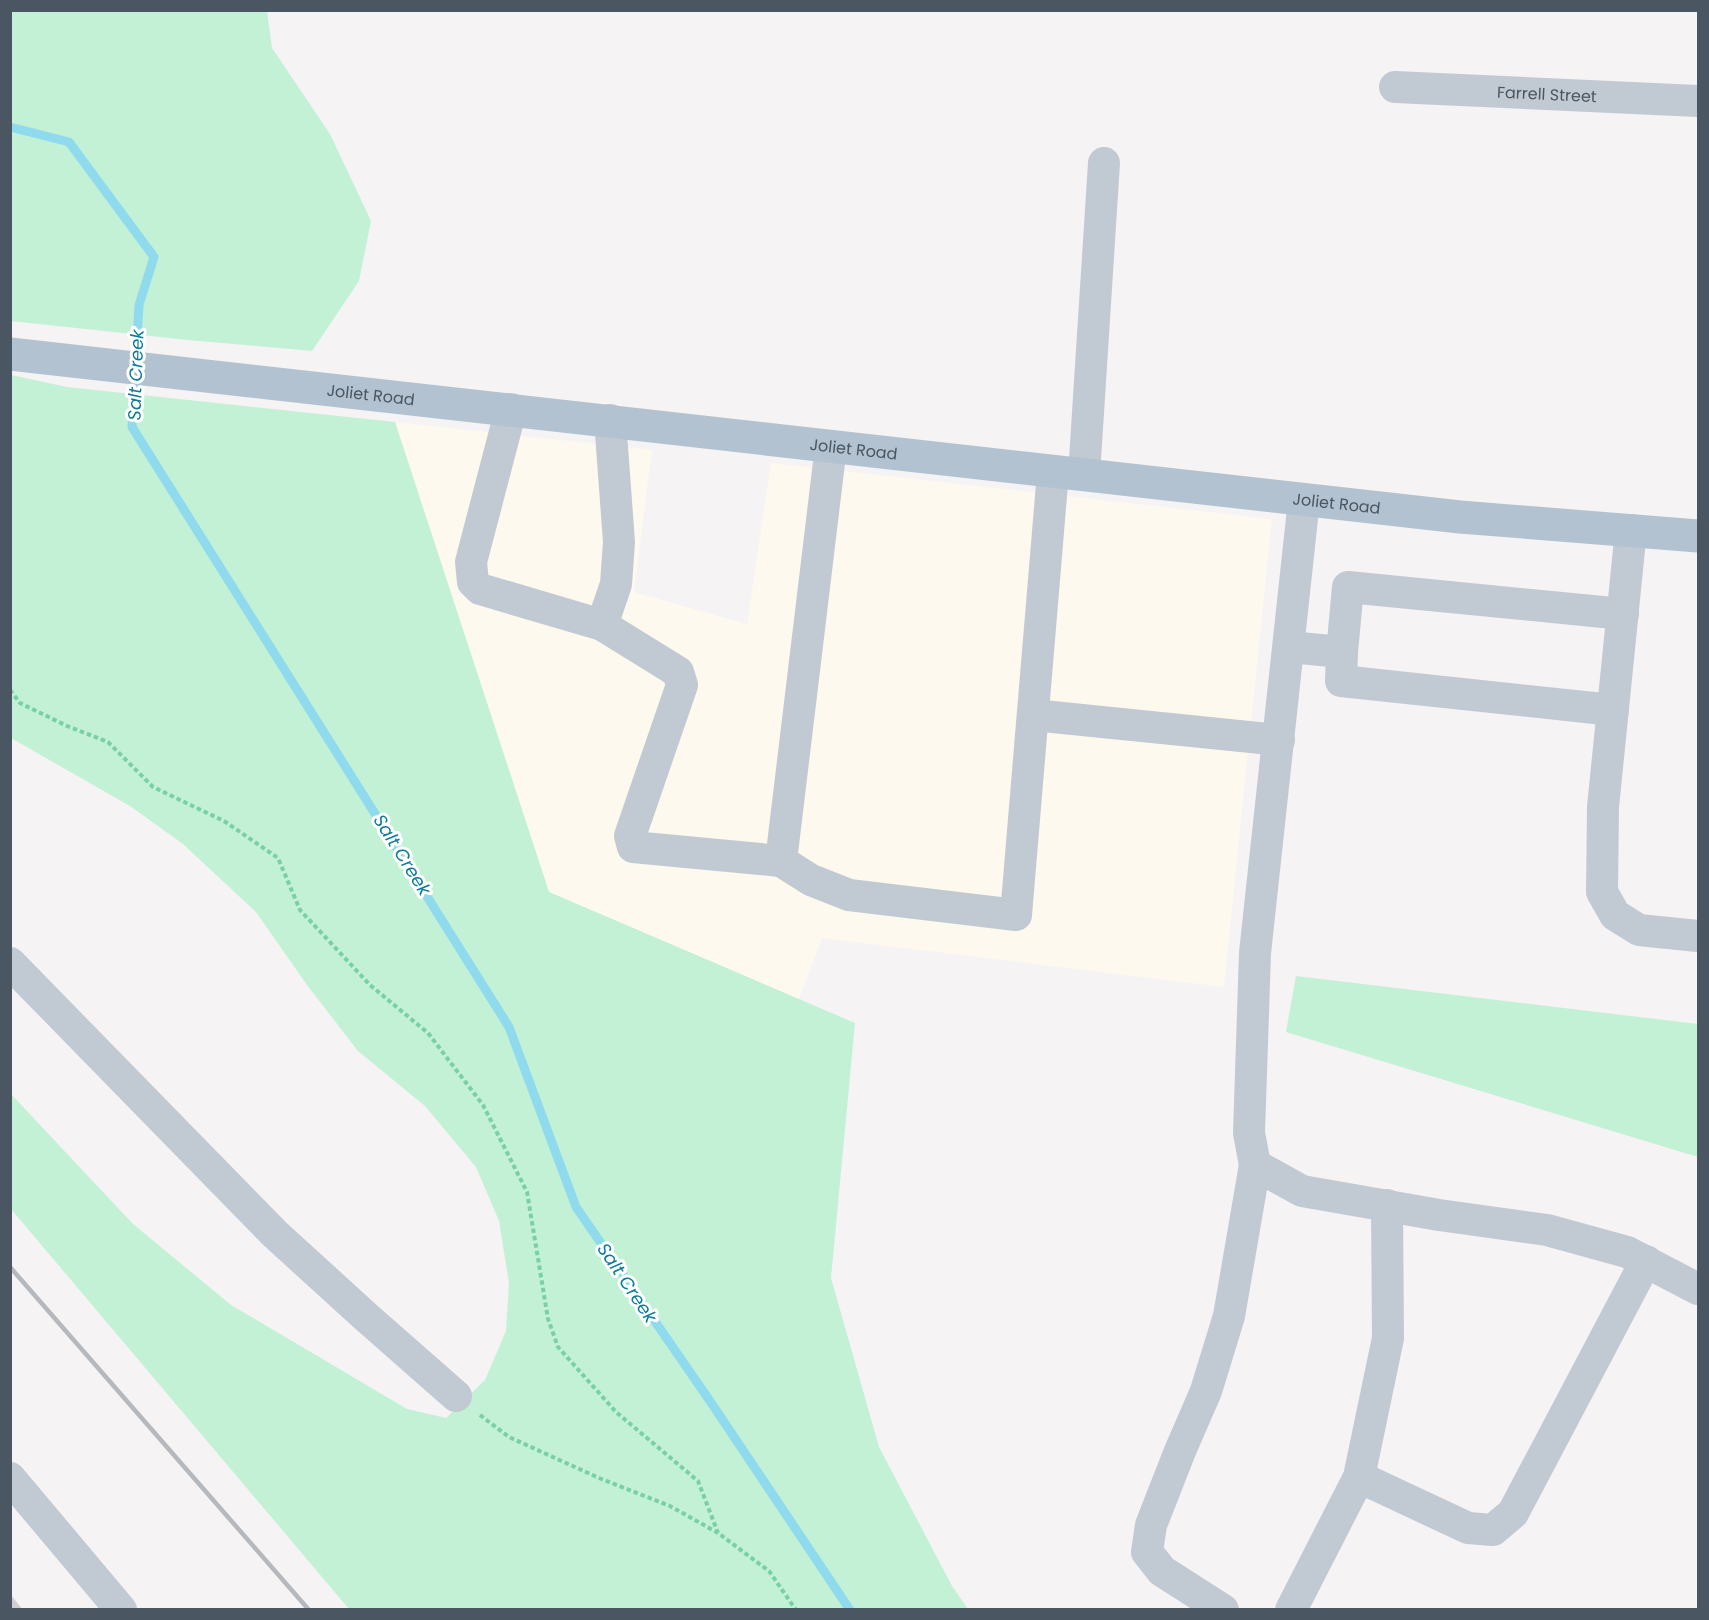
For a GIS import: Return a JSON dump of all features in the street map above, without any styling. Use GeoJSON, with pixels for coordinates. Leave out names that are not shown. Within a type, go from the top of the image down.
{"type":"FeatureCollection","features":[{"type":"Feature","properties":{"kind":"main road","name":"Joliet Road"},"geometry":{"type":"LineString","coordinates":[[10,354],[1460,517],[1698,536]]}},
{"type":"Feature","properties":{"kind":"street","name":"Farrell Street"},"geometry":{"type":"LineString","coordinates":[[1395,87],[1698,101]]}},
{"type":"Feature","properties":{"kind":"street"},"geometry":{"type":"LineString","coordinates":[[511,409],[471,562],[473,582],[480,589],[602,625],[678,672],[682,685],[630,836],[633,848],[781,861],[810,880],[849,895],[1016,915],[1033,715],[1069,473],[1104,163]]}},
{"type":"Feature","properties":{"kind":"street"},"geometry":{"type":"LineString","coordinates":[[602,625],[616,584],[619,542],[610,420]]}},
{"type":"Feature","properties":{"kind":"street"},"geometry":{"type":"LineString","coordinates":[[781,861],[831,446]]}},
{"type":"Feature","properties":{"kind":"street"},"geometry":{"type":"LineString","coordinates":[[1223,1610],[1162,1571],[1147,1552],[1150,1525],[1206,1391],[1229,1316],[1255,1165],[1249,1132],[1256,953],[1304,500]]}},
{"type":"Feature","properties":{"kind":"street"},"geometry":{"type":"LineString","coordinates":[[1631,531],[1603,807],[1602,892],[1615,915],[1639,930],[1698,936]]}},
{"type":"Feature","properties":{"kind":"street"},"geometry":{"type":"LineString","coordinates":[[1613,710],[1341,681],[1348,587],[1623,614]]}},
{"type":"Feature","properties":{"kind":"street"},"geometry":{"type":"LineString","coordinates":[[1289,647],[1342,652]]}},
{"type":"Feature","properties":{"kind":"street"},"geometry":{"type":"LineString","coordinates":[[1033,715],[1278,740]]}},
{"type":"Feature","properties":{"kind":"street"},"geometry":{"type":"LineString","coordinates":[[10,963],[275,1234],[456,1396]]}},
{"type":"Feature","properties":{"kind":"street"},"geometry":{"type":"LineString","coordinates":[[1255,1165],[1302,1191],[1547,1230],[1627,1252],[1698,1289]]}},
{"type":"Feature","properties":{"kind":"street"},"geometry":{"type":"LineString","coordinates":[[1291,1610],[1359,1477],[1388,1338],[1387,1205]]}},
{"type":"Feature","properties":{"kind":"street"},"geometry":{"type":"LineString","coordinates":[[1359,1477],[1468,1528],[1493,1530],[1513,1514],[1646,1262]]}},
{"type":"Feature","properties":{"kind":"street"},"geometry":{"type":"LineString","coordinates":[[10,1478],[112,1606]]}},
{"type":"Feature","properties":{"kind":"path"},"geometry":{"type":"LineString","coordinates":[[10,690],[20,703],[67,726],[108,742],[153,787],[224,821],[278,858],[300,910],[370,985],[428,1033],[483,1105],[527,1192],[548,1319],[558,1347],[616,1412],[698,1481],[718,1533]]}},
{"type":"Feature","properties":{"kind":"path"},"geometry":{"type":"LineString","coordinates":[[456,1396],[509,1437],[599,1478],[670,1506],[718,1533],[769,1571],[796,1610]]}},
{"type":"Feature","properties":{"kind":"shaded area"},"geometry":{"type":"Polygon","coordinates":[[[395,422],[652,450],[634,592],[747,624],[771,463],[1272,519],[1224,987],[822,938],[799,999],[549,892],[395,422]]]}},
{"type":"Feature","properties":{"kind":"green space"},"geometry":{"type":"Polygon","coordinates":[[[10,11],[267,11],[272,48],[330,134],[371,221],[359,281],[312,351],[11,321],[10,11]]]}},
{"type":"Feature","properties":{"kind":"green space"},"geometry":{"type":"Polygon","coordinates":[[[11,375],[67,387],[395,422],[549,892],[855,1023],[831,1278],[879,1447],[952,1586],[968,1609],[349,1609],[11,1209],[10,1093],[133,1224],[231,1305],[407,1409],[446,1418],[485,1380],[506,1331],[509,1283],[499,1221],[476,1167],[425,1106],[358,1051],[307,985],[256,912],[183,844],[130,806],[11,738],[11,375]]]}},
{"type":"Feature","properties":{"kind":"green space"},"geometry":{"type":"Polygon","coordinates":[[[1296,976],[1698,1024],[1698,1157],[1286,1032],[1296,976]]]}},
{"type":"Feature","properties":{"kind":"building"},"geometry":{"type":"Polygon","coordinates":[[[10,1594],[23,1610],[10,1610],[10,1594]]]}},
{"type":"Feature","properties":{"kind":"waterway","name":"Salt Creek"},"geometry":{"type":"LineString","coordinates":[[10,127],[69,142],[154,257],[139,305],[132,427],[509,1027],[576,1207],[850,1610]]}},
{"type":"Feature","properties":{"kind":"railway"},"geometry":{"type":"LineString","coordinates":[[10,1267],[309,1610]]}}]}
